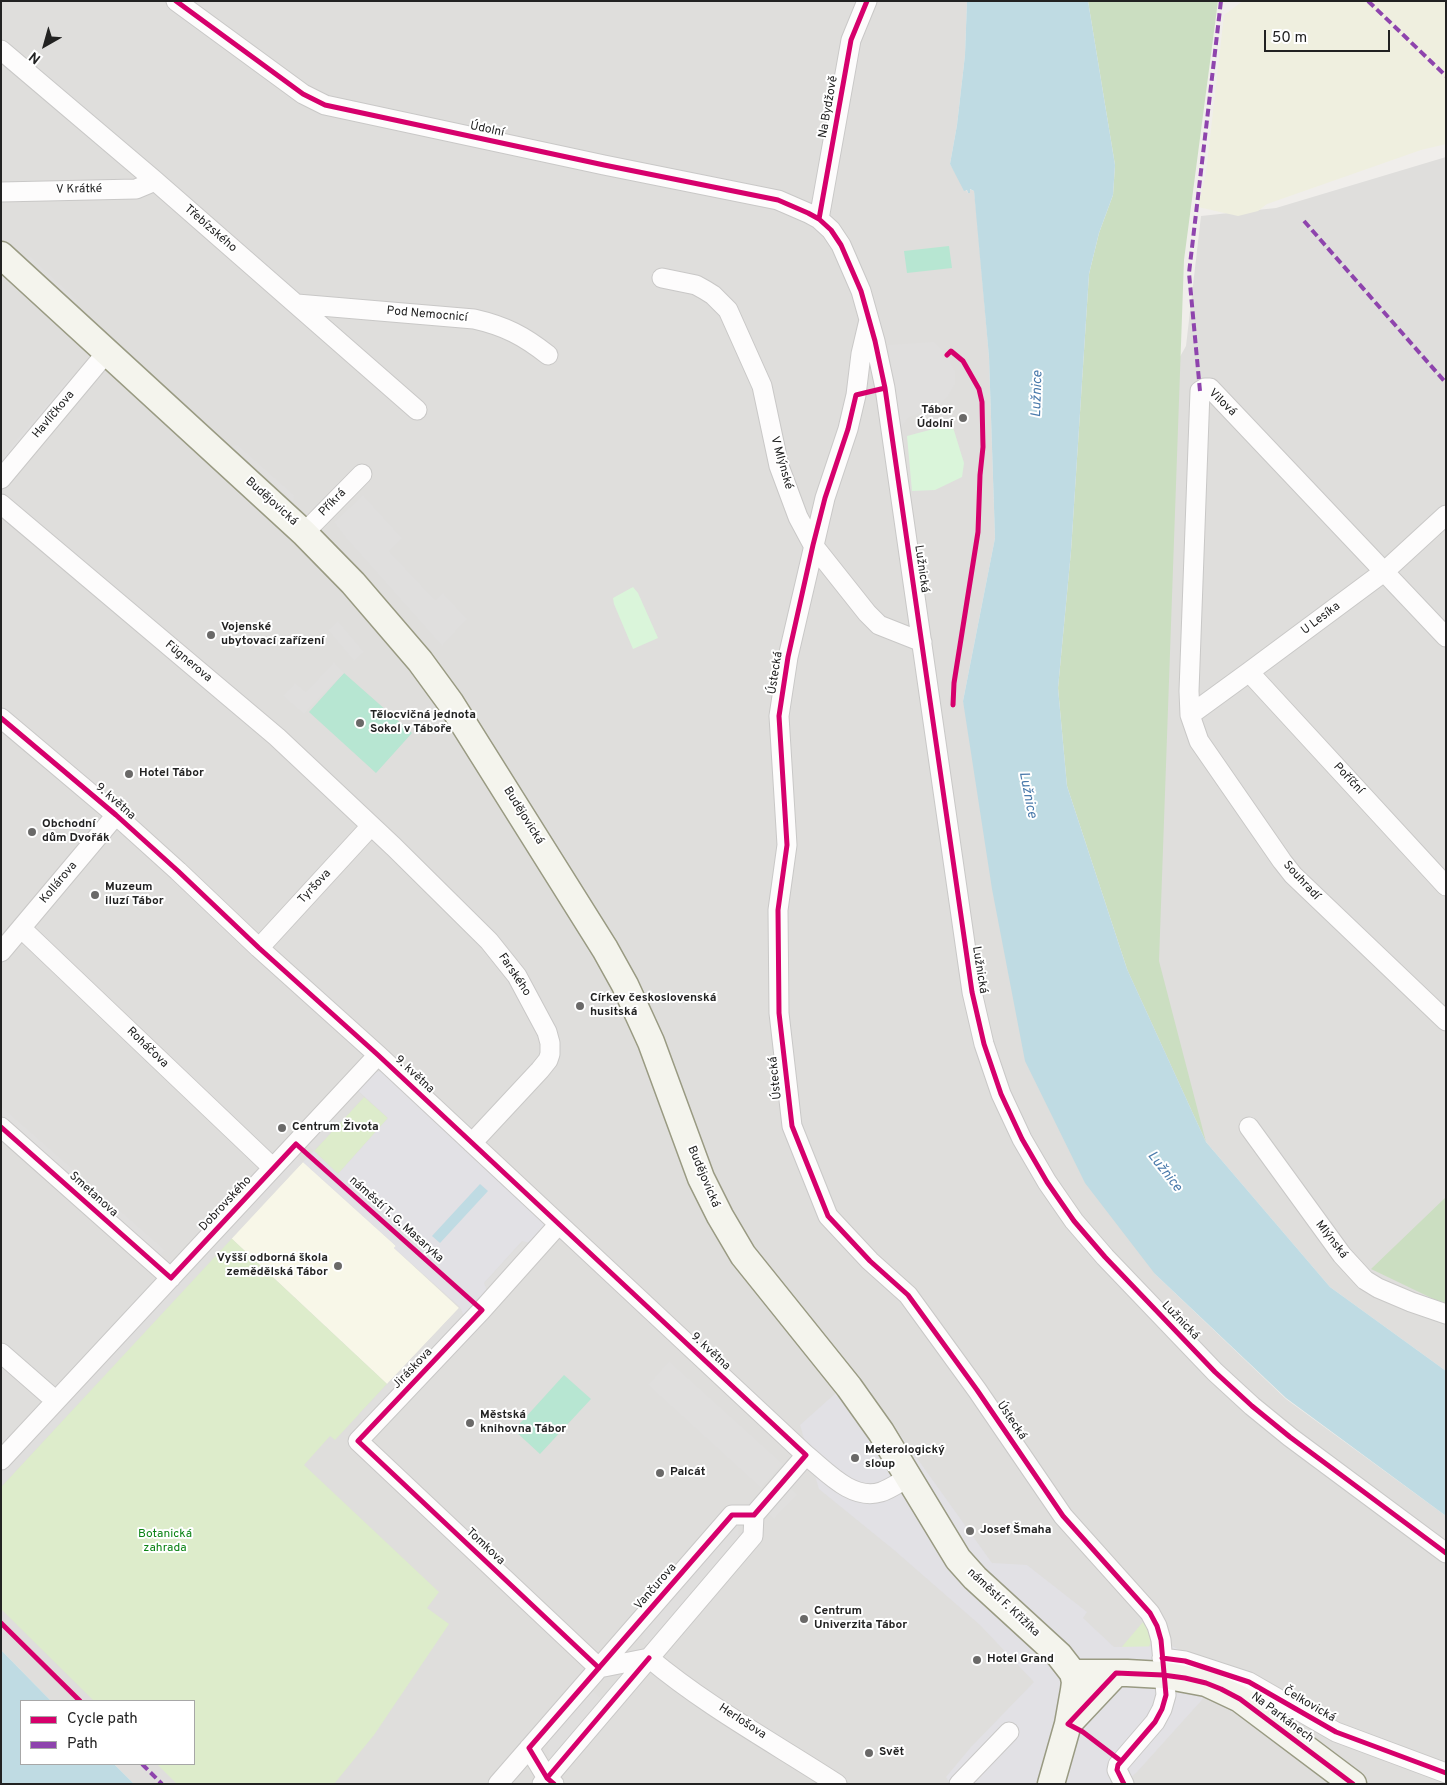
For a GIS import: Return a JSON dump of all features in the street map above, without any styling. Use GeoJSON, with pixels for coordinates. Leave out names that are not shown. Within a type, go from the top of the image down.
{"type":"FeatureCollection","features":[{"type":"Feature","properties":{"kind":"main road","name":"Budějovická"},"geometry":{"type":"LineString","coordinates":[[1,256],[304,533],[353,584],[420,661],[450,702],[600,941],[625,985],[652,1042],[701,1178],[738,1247],[849,1387],[881,1432],[909,1477]]}},
{"type":"Feature","properties":{"kind":"main road","name":"náměstí F. Křižíka"},"geometry":{"type":"LineString","coordinates":[[909,1477],[940,1531],[964,1567],[1059,1655],[1073,1673]]}},
{"type":"Feature","properties":{"kind":"main road"},"geometry":{"type":"LineString","coordinates":[[1051,1784],[1068,1724],[1075,1682],[1073,1673],[1116,1673],[1163,1666]]}},
{"type":"Feature","properties":{"kind":"main road","name":"Na Parkánech"},"geometry":{"type":"LineString","coordinates":[[1163,1666],[1206,1682],[1240,1699],[1353,1784]]}},
{"type":"Feature","properties":{"kind":"main road"},"geometry":{"type":"LineString","coordinates":[[1068,1724],[1116,1673]]}},
{"type":"Feature","properties":{"kind":"street","name":"Údolní"},"geometry":{"type":"LineString","coordinates":[[176,1],[303,94],[325,105],[604,166],[778,200],[819,219]]}},
{"type":"Feature","properties":{"kind":"street","name":"Na Bydžově"},"geometry":{"type":"LineString","coordinates":[[819,219],[851,40],[867,1]]}},
{"type":"Feature","properties":{"kind":"street","name":"Třebízského"},"geometry":{"type":"LineString","coordinates":[[1,50],[153,179],[417,410]]}},
{"type":"Feature","properties":{"kind":"street","name":"V Krátké"},"geometry":{"type":"LineString","coordinates":[[1,192],[136,189],[148,184],[153,179]]}},
{"type":"Feature","properties":{"kind":"street","name":"Lužnická"},"geometry":{"type":"LineString","coordinates":[[819,219],[832,230],[841,245],[861,291],[885,388],[974,1000],[984,1044],[1001,1094],[1018,1132],[1060,1202],[1089,1239],[1215,1372],[1270,1422],[1446,1553]]}},
{"type":"Feature","properties":{"kind":"street","name":"V Mlýnské"},"geometry":{"type":"LineString","coordinates":[[662,278],[696,285],[713,295],[728,310],[762,386],[779,466],[798,517],[813,545],[867,613],[880,626],[922,642]]}},
{"type":"Feature","properties":{"kind":"street","name":"Pod Nemocnicí"},"geometry":{"type":"LineString","coordinates":[[297,304],[474,319],[501,326],[526,338],[548,355]]}},
{"type":"Feature","properties":{"kind":"street","name":"Ústecká"},"geometry":{"type":"LineString","coordinates":[[869,319],[848,430],[825,498],[813,545],[788,657],[779,716],[787,845],[778,910],[779,1013],[792,1126],[828,1216],[870,1261],[908,1295],[977,1390],[1063,1516],[1150,1613],[1158,1626],[1163,1666]]}},
{"type":"Feature","properties":{"kind":"street","name":"Havlíčkova"},"geometry":{"type":"LineString","coordinates":[[1,479],[107,352]]}},
{"type":"Feature","properties":{"kind":"street"},"geometry":{"type":"LineString","coordinates":[[856,395],[885,388]]}},
{"type":"Feature","properties":{"kind":"street","name":"Vilová"},"geometry":{"type":"LineString","coordinates":[[1190,715],[1189,691],[1200,391],[1205,388],[1210,388],[1446,637]]}},
{"type":"Feature","properties":{"kind":"street","name":"Příkrá"},"geometry":{"type":"LineString","coordinates":[[304,533],[362,474]]}},
{"type":"Feature","properties":{"kind":"street","name":"Fügnerova"},"geometry":{"type":"LineString","coordinates":[[1,504],[277,737],[371,826]]}},
{"type":"Feature","properties":{"kind":"street","name":"U Lesíka"},"geometry":{"type":"LineString","coordinates":[[1190,715],[1384,571],[1446,515]]}},
{"type":"Feature","properties":{"kind":"street","name":"Poříční"},"geometry":{"type":"LineString","coordinates":[[1249,672],[1446,886]]}},
{"type":"Feature","properties":{"kind":"street","name":"Souhradí"},"geometry":{"type":"LineString","coordinates":[[1190,715],[1199,742],[1293,874],[1446,1021]]}},
{"type":"Feature","properties":{"kind":"street","name":"9. května"},"geometry":{"type":"LineString","coordinates":[[1,718],[116,815],[378,1055],[806,1455],[851,1490],[863,1494],[883,1491],[909,1477]]}},
{"type":"Feature","properties":{"kind":"street","name":"Kollárova"},"geometry":{"type":"LineString","coordinates":[[1,952],[116,815]]}},
{"type":"Feature","properties":{"kind":"street","name":"Tyršova"},"geometry":{"type":"LineString","coordinates":[[259,948],[371,826]]}},
{"type":"Feature","properties":{"kind":"street","name":"Farského"},"geometry":{"type":"LineString","coordinates":[[371,826],[472,924],[504,958],[517,976],[547,1032],[550,1043],[548,1060],[472,1143]]}},
{"type":"Feature","properties":{"kind":"street","name":"Roháčova"},"geometry":{"type":"LineString","coordinates":[[21,928],[274,1168]]}},
{"type":"Feature","properties":{"kind":"street","name":"Dobrovského"},"geometry":{"type":"LineString","coordinates":[[1,1460],[378,1055]]}},
{"type":"Feature","properties":{"kind":"street","name":"Smetanova"},"geometry":{"type":"LineString","coordinates":[[1,1127],[172,1278]]}},
{"type":"Feature","properties":{"kind":"street","name":"Mlýnská"},"geometry":{"type":"LineString","coordinates":[[1249,1127],[1342,1255],[1365,1280],[1378,1288],[1411,1302],[1446,1314]]}},
{"type":"Feature","properties":{"kind":"street","name":"Jiráskova"},"geometry":{"type":"LineString","coordinates":[[358,1441],[482,1310],[559,1224]]}},
{"type":"Feature","properties":{"kind":"street"},"geometry":{"type":"LineString","coordinates":[[1,1353],[56,1401]]}},
{"type":"Feature","properties":{"kind":"street","name":"Tomkova"},"geometry":{"type":"LineString","coordinates":[[358,1441],[599,1668]]}},
{"type":"Feature","properties":{"kind":"street"},"geometry":{"type":"LineString","coordinates":[[529,1748],[548,1782],[649,1658],[753,1536],[754,1515],[806,1455]]}},
{"type":"Feature","properties":{"kind":"street","name":"Vančurova"},"geometry":{"type":"LineString","coordinates":[[498,1784],[732,1515],[754,1515]]}},
{"type":"Feature","properties":{"kind":"street"},"geometry":{"type":"LineString","coordinates":[[599,1668],[649,1658]]}},
{"type":"Feature","properties":{"kind":"street","name":"Herlošova"},"geometry":{"type":"LineString","coordinates":[[649,1658],[719,1708],[837,1784]]}},
{"type":"Feature","properties":{"kind":"street","name":"Čelkovická"},"geometry":{"type":"LineString","coordinates":[[1163,1666],[1185,1661],[1249,1682],[1336,1732],[1446,1773]]}},
{"type":"Feature","properties":{"kind":"street"},"geometry":{"type":"LineString","coordinates":[[1122,1781],[1117,1770],[1118,1765],[1155,1722],[1162,1709],[1166,1695],[1163,1666]]}},
{"type":"Feature","properties":{"kind":"street"},"geometry":{"type":"LineString","coordinates":[[959,1784],[1009,1732]]}},
{"type":"Feature","properties":{"kind":"shaded area"},"geometry":{"type":"Polygon","coordinates":[[[1,1],[967,1],[965,55],[957,125],[950,164],[968,193],[969,189],[974,191],[989,357],[995,538],[963,701],[1155,1274],[1286,1399],[1446,1516],[1446,1784],[134,1784],[115,1765],[195,1765],[195,1700],[50,1700],[1,1650],[1,1]]]}},
{"type":"Feature","properties":{"kind":"shaded area"},"geometry":{"type":"Polygon","coordinates":[[[1446,157],[1446,1371],[1330,1287],[1206,1142],[1127,969],[1071,551],[1186,346],[1201,216],[1276,208],[1446,157]]]}},
{"type":"Feature","properties":{"kind":"shaded area"},"geometry":{"type":"Polygon","coordinates":[[[31,257],[77,300],[76,308],[22,258],[31,257]]]}},
{"type":"Feature","properties":{"kind":"shaded area"},"geometry":{"type":"Polygon","coordinates":[[[934,342],[950,357],[950,362],[955,371],[955,384],[948,396],[939,405],[909,417],[901,427],[888,345],[934,342]]]}},
{"type":"Feature","properties":{"kind":"shaded area"},"geometry":{"type":"Polygon","coordinates":[[[67,380],[78,380],[1,471],[1,458],[67,380]]]}},
{"type":"Feature","properties":{"kind":"shaded area"},"geometry":{"type":"Polygon","coordinates":[[[238,445],[294,495],[293,502],[231,446],[238,445]]]}},
{"type":"Feature","properties":{"kind":"shaded area"},"geometry":{"type":"Polygon","coordinates":[[[230,479],[288,531],[280,532],[230,487],[230,479]]]}},
{"type":"Feature","properties":{"kind":"shaded area"},"geometry":{"type":"Polygon","coordinates":[[[363,495],[402,538],[389,551],[435,600],[443,593],[467,619],[442,646],[334,522],[363,495]]]}},
{"type":"Feature","properties":{"kind":"shaded area"},"geometry":{"type":"Polygon","coordinates":[[[338,621],[364,652],[354,661],[328,630],[338,621]]]}},
{"type":"Feature","properties":{"kind":"shaded area"},"geometry":{"type":"Polygon","coordinates":[[[334,662],[344,673],[304,714],[283,696],[295,683],[306,692],[334,662]]]}},
{"type":"Feature","properties":{"kind":"shaded area"},"geometry":{"type":"Polygon","coordinates":[[[72,763],[132,815],[243,918],[241,925],[65,766],[72,763]]]}},
{"type":"Feature","properties":{"kind":"shaded area"},"geometry":{"type":"Polygon","coordinates":[[[516,788],[523,789],[574,870],[572,879],[516,788]]]}},
{"type":"Feature","properties":{"kind":"shaded area"},"geometry":{"type":"Polygon","coordinates":[[[540,860],[620,994],[613,993],[538,869],[540,860]]]}},
{"type":"Feature","properties":{"kind":"shaded area"},"geometry":{"type":"Polygon","coordinates":[[[375,1072],[386,1072],[454,1135],[459,1145],[477,1162],[485,1163],[545,1222],[545,1227],[535,1244],[522,1241],[484,1283],[489,1296],[465,1319],[460,1307],[303,1162],[314,1151],[338,1174],[388,1118],[355,1088],[375,1072]]]}},
{"type":"Feature","properties":{"kind":"shaded area"},"geometry":{"type":"Polygon","coordinates":[[[355,1088],[364,1097],[314,1151],[304,1142],[355,1088]]]}},
{"type":"Feature","properties":{"kind":"shaded area"},"geometry":{"type":"Polygon","coordinates":[[[1,1106],[165,1250],[158,1259],[1,1120],[1,1106]]]}},
{"type":"Feature","properties":{"kind":"shaded area"},"geometry":{"type":"Polygon","coordinates":[[[293,1152],[303,1162],[1,1487],[1,1467],[293,1152]]]}},
{"type":"Feature","properties":{"kind":"shaded area","name":"Vyšší odborná škola zemědělská Tábor"},"geometry":{"type":"Polygon","coordinates":[[[303,1162],[396,1246],[394,1248],[459,1308],[387,1384],[231,1238],[303,1162]]]}},
{"type":"Feature","properties":{"kind":"shaded area"},"geometry":{"type":"Polygon","coordinates":[[[523,1241],[535,1244],[489,1296],[484,1283],[523,1241]]]}},
{"type":"Feature","properties":{"kind":"shaded area"},"geometry":{"type":"Polygon","coordinates":[[[460,1307],[465,1319],[364,1428],[359,1414],[460,1307]]]}},
{"type":"Feature","properties":{"kind":"shaded area"},"geometry":{"type":"Polygon","coordinates":[[[669,1361],[783,1464],[761,1488],[648,1385],[669,1361]]]}},
{"type":"Feature","properties":{"kind":"shaded area"},"geometry":{"type":"Polygon","coordinates":[[[856,1375],[872,1392],[871,1394],[992,1563],[1027,1565],[1087,1612],[1083,1618],[1114,1647],[1172,1646],[1206,1663],[1224,1668],[1201,1701],[1124,1784],[950,1784],[946,1777],[971,1747],[1034,1682],[980,1625],[894,1550],[819,1489],[800,1425],[856,1375]]]}},
{"type":"Feature","properties":{"kind":"shaded area"},"geometry":{"type":"Polygon","coordinates":[[[789,1487],[797,1495],[774,1519],[766,1512],[789,1487]]]}},
{"type":"Feature","properties":{"kind":"shaded area"},"geometry":{"type":"Polygon","coordinates":[[[738,1522],[739,1547],[652,1648],[644,1643],[640,1628],[738,1522]]]}},
{"type":"Feature","properties":{"kind":"shaded area"},"geometry":{"type":"Polygon","coordinates":[[[589,1688],[606,1702],[550,1766],[547,1735],[589,1688]]]}},
{"type":"Feature","properties":{"kind":"green space"},"geometry":{"type":"Polygon","coordinates":[[[1088,1],[1218,1],[1184,260],[1159,961],[1206,1142],[1127,969],[1067,786],[1058,688],[1071,551],[1089,274],[1099,233],[1113,195],[1115,165],[1088,1]]]}},
{"type":"Feature","properties":{"kind":"green space"},"geometry":{"type":"Polygon","coordinates":[[[1243,1],[1446,1],[1446,144],[1421,150],[1267,204],[1258,211],[1238,216],[1198,207],[1206,173],[1224,15],[1243,1]]]}},
{"type":"Feature","properties":{"kind":"green space"},"geometry":{"type":"Polygon","coordinates":[[[949,246],[952,268],[907,273],[904,251],[949,246]]]}},
{"type":"Feature","properties":{"kind":"green space"},"geometry":{"type":"Polygon","coordinates":[[[952,424],[964,463],[962,477],[935,490],[912,491],[907,436],[952,424]]]}},
{"type":"Feature","properties":{"kind":"green space"},"geometry":{"type":"Polygon","coordinates":[[[633,587],[638,593],[658,638],[633,649],[613,598],[633,587]]]}},
{"type":"Feature","properties":{"kind":"green space","name":"Tělocvičná jednota Sokol v Táboře"},"geometry":{"type":"Polygon","coordinates":[[[344,673],[412,733],[376,773],[309,712],[344,673]]]}},
{"type":"Feature","properties":{"kind":"green space"},"geometry":{"type":"Polygon","coordinates":[[[364,1097],[388,1118],[338,1174],[314,1151],[364,1097]]]}},
{"type":"Feature","properties":{"kind":"green space"},"geometry":{"type":"Polygon","coordinates":[[[1446,1197],[1446,1305],[1371,1269],[1446,1197]]]}},
{"type":"Feature","properties":{"kind":"green space","name":"Botanická zahrada"},"geometry":{"type":"Polygon","coordinates":[[[231,1238],[387,1384],[335,1440],[330,1436],[304,1465],[439,1592],[427,1608],[449,1624],[374,1735],[334,1784],[177,1784],[158,1765],[195,1765],[195,1700],[93,1700],[1,1609],[1,1487],[231,1238]]]}},
{"type":"Feature","properties":{"kind":"green space"},"geometry":{"type":"Polygon","coordinates":[[[564,1375],[591,1399],[540,1454],[514,1430],[564,1375]]]}},
{"type":"Feature","properties":{"kind":"green space"},"geometry":{"type":"Polygon","coordinates":[[[1143,1622],[1150,1636],[1150,1644],[1147,1651],[1120,1649],[1143,1622]]]}},
{"type":"Feature","properties":{"kind":"water","name":"Lužnice"},"geometry":{"type":"Polygon","coordinates":[[[967,1],[1088,1],[1115,165],[1113,195],[1099,233],[1089,274],[1071,551],[1058,688],[1067,786],[1127,969],[1206,1142],[1330,1287],[1446,1371],[1446,1516],[1286,1398],[1155,1274],[1085,1183],[1025,1061],[992,889],[963,701],[995,538],[989,357],[974,191],[970,189],[970,193],[968,193],[967,190],[964,191],[950,164],[957,125],[965,55],[967,1]]]}},
{"type":"Feature","properties":{"kind":"water"},"geometry":{"type":"Polygon","coordinates":[[[480,1184],[488,1191],[440,1243],[432,1236],[480,1184]]]}},
{"type":"Feature","properties":{"kind":"water"},"geometry":{"type":"Polygon","coordinates":[[[1,1650],[50,1700],[20,1700],[20,1765],[115,1765],[134,1784],[1,1784],[1,1650]]]}},
{"type":"Feature","properties":{"kind":"marked path"},"geometry":{"type":"LineString","coordinates":[[1200,391],[1189,273],[1221,1]]}},
{"type":"Feature","properties":{"kind":"marked path"},"geometry":{"type":"LineString","coordinates":[[1368,1],[1446,76]]}},
{"type":"Feature","properties":{"kind":"marked path"},"geometry":{"type":"LineString","coordinates":[[1304,221],[1446,383]]}},
{"type":"Feature","properties":{"kind":"marked path"},"geometry":{"type":"LineString","coordinates":[[143,1765],[162,1784]]}},
{"type":"Feature","properties":{"kind":"cycle path"},"geometry":{"type":"LineString","coordinates":[[176,1],[303,94],[325,105],[778,200],[819,219],[831,230],[841,245],[861,291],[875,341],[885,388],[972,992],[984,1044],[1001,1094],[1022,1139],[1047,1182],[1074,1221],[1105,1257],[1215,1372],[1290,1437],[1446,1553]]}},
{"type":"Feature","properties":{"kind":"cycle path"},"geometry":{"type":"LineString","coordinates":[[819,219],[851,40],[867,1]]}},
{"type":"Feature","properties":{"kind":"cycle path"},"geometry":{"type":"LineString","coordinates":[[947,355],[951,351],[963,361],[979,389],[982,402],[983,447],[978,532],[954,683],[953,705]]}},
{"type":"Feature","properties":{"kind":"cycle path"},"geometry":{"type":"LineString","coordinates":[[885,388],[856,395],[848,429],[825,498],[813,545],[788,657],[779,716],[787,845],[778,910],[779,1013],[792,1126],[828,1216],[870,1261],[908,1295],[977,1390],[1063,1516],[1150,1613],[1157,1626],[1161,1640],[1166,1695],[1162,1709],[1155,1722],[1118,1765],[1117,1770],[1124,1784]]}},
{"type":"Feature","properties":{"kind":"cycle path"},"geometry":{"type":"LineString","coordinates":[[1,718],[116,815],[178,871],[806,1455],[754,1515],[732,1515],[529,1748],[547,1778],[554,1784]]}},
{"type":"Feature","properties":{"kind":"cycle path","name":"náměstí T. G. Masaryka"},"geometry":{"type":"LineString","coordinates":[[1,1127],[171,1278],[296,1144],[482,1310],[358,1441],[599,1668]]}},
{"type":"Feature","properties":{"kind":"cycle path"},"geometry":{"type":"LineString","coordinates":[[1,1623],[79,1700]]}},
{"type":"Feature","properties":{"kind":"cycle path"},"geometry":{"type":"LineString","coordinates":[[547,1778],[649,1658]]}},
{"type":"Feature","properties":{"kind":"cycle path"},"geometry":{"type":"LineString","coordinates":[[1162,1658],[1185,1661],[1249,1682],[1336,1732],[1446,1773]]}},
{"type":"Feature","properties":{"kind":"cycle path"},"geometry":{"type":"LineString","coordinates":[[1121,1761],[1083,1732],[1068,1724],[1116,1673],[1163,1675],[1206,1683],[1240,1699],[1353,1784]]}},
{"type":"Feature","properties":{"kind":"place","name":"Tábor Údolní"},"geometry":{"type":"Point","coordinates":[963,418]}},
{"type":"Feature","properties":{"kind":"place","name":"Vojenské ubytovací zařízení"},"geometry":{"type":"Point","coordinates":[211,635]}},
{"type":"Feature","properties":{"kind":"place","name":"Tělocvičná jednota Sokol v Táboře"},"geometry":{"type":"Point","coordinates":[360,723]}},
{"type":"Feature","properties":{"kind":"place","name":"Hotel Tábor"},"geometry":{"type":"Point","coordinates":[129,774]}},
{"type":"Feature","properties":{"kind":"place","name":"Obchodní dům Dvořák"},"geometry":{"type":"Point","coordinates":[32,832]}},
{"type":"Feature","properties":{"kind":"place","name":"Muzeum iluzí Tábor"},"geometry":{"type":"Point","coordinates":[95,895]}},
{"type":"Feature","properties":{"kind":"place","name":"Církev československá husitská"},"geometry":{"type":"Point","coordinates":[580,1006]}},
{"type":"Feature","properties":{"kind":"place","name":"Centrum Života"},"geometry":{"type":"Point","coordinates":[282,1128]}},
{"type":"Feature","properties":{"kind":"place","name":"Vyšší odborná škola zemědělská Tábor"},"geometry":{"type":"Point","coordinates":[338,1266]}},
{"type":"Feature","properties":{"kind":"place","name":"Městská knihovna Tábor"},"geometry":{"type":"Point","coordinates":[470,1423]}},
{"type":"Feature","properties":{"kind":"place","name":"Meterologický sloup"},"geometry":{"type":"Point","coordinates":[855,1458]}},
{"type":"Feature","properties":{"kind":"place","name":"Palcát"},"geometry":{"type":"Point","coordinates":[660,1473]}},
{"type":"Feature","properties":{"kind":"place","name":"Josef Šmaha"},"geometry":{"type":"Point","coordinates":[970,1531]}},
{"type":"Feature","properties":{"kind":"place","name":"Centrum Univerzita Tábor"},"geometry":{"type":"Point","coordinates":[804,1619]}},
{"type":"Feature","properties":{"kind":"place","name":"Hotel Grand"},"geometry":{"type":"Point","coordinates":[977,1660]}},
{"type":"Feature","properties":{"kind":"place","name":"Svět"},"geometry":{"type":"Point","coordinates":[869,1753]}}]}
